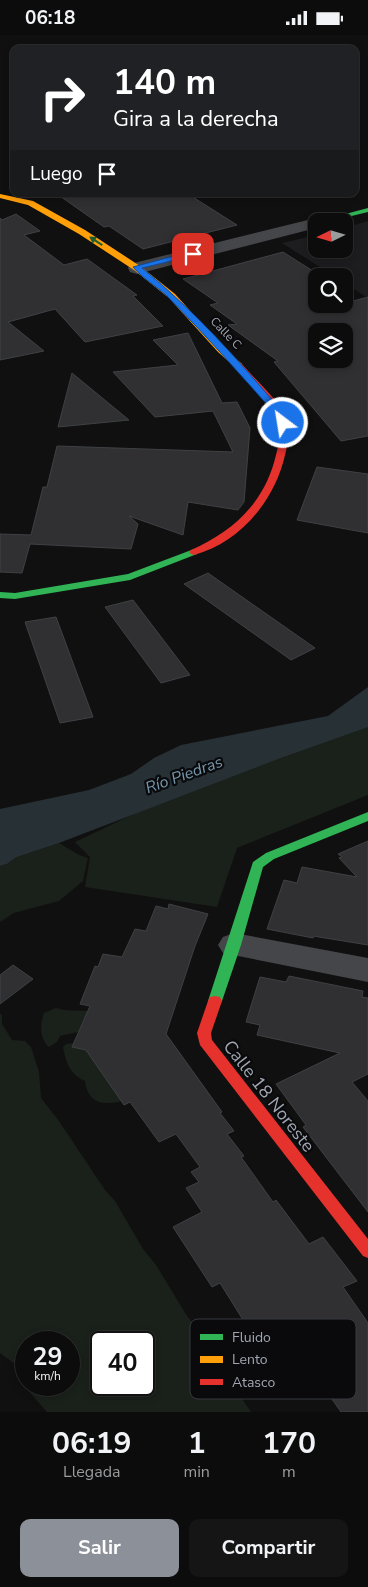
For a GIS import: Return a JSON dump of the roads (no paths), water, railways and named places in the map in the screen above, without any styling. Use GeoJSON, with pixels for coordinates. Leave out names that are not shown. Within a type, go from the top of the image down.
{"type":"FeatureCollection","features":[{"type":"Feature","properties":{"kind":"street","name":"Calle C"},"geometry":{"type":"LineString","coordinates":[[0,196],[30,203],[82,232],[137,267],[172,296],[236,363],[282,417],[284,439],[282,457],[267,495],[245,521],[215,543],[130,577],[15,596],[0,595]]}},
{"type":"Feature","properties":{"kind":"street"},"geometry":{"type":"LineString","coordinates":[[353,213],[368,209]]}},
{"type":"Feature","properties":{"kind":"street"},"geometry":{"type":"LineString","coordinates":[[137,267],[308,225]]}},
{"type":"Feature","properties":{"kind":"street"},"geometry":{"type":"LineString","coordinates":[[368,816],[262,860],[257,865],[234,945],[368,970]]}},
{"type":"Feature","properties":{"kind":"street","name":"Calle 18 Noreste"},"geometry":{"type":"LineString","coordinates":[[234,945],[206,1025],[205,1041],[368,1251]]}},
{"type":"Feature","properties":{"kind":"water","name":"Río Piedras"},"geometry":{"type":"Polygon","coordinates":[[[368,687],[368,727],[17,857],[7,864],[0,866],[0,809],[89,790],[131,774],[154,758],[181,745],[328,716],[368,687]]]}}]}
